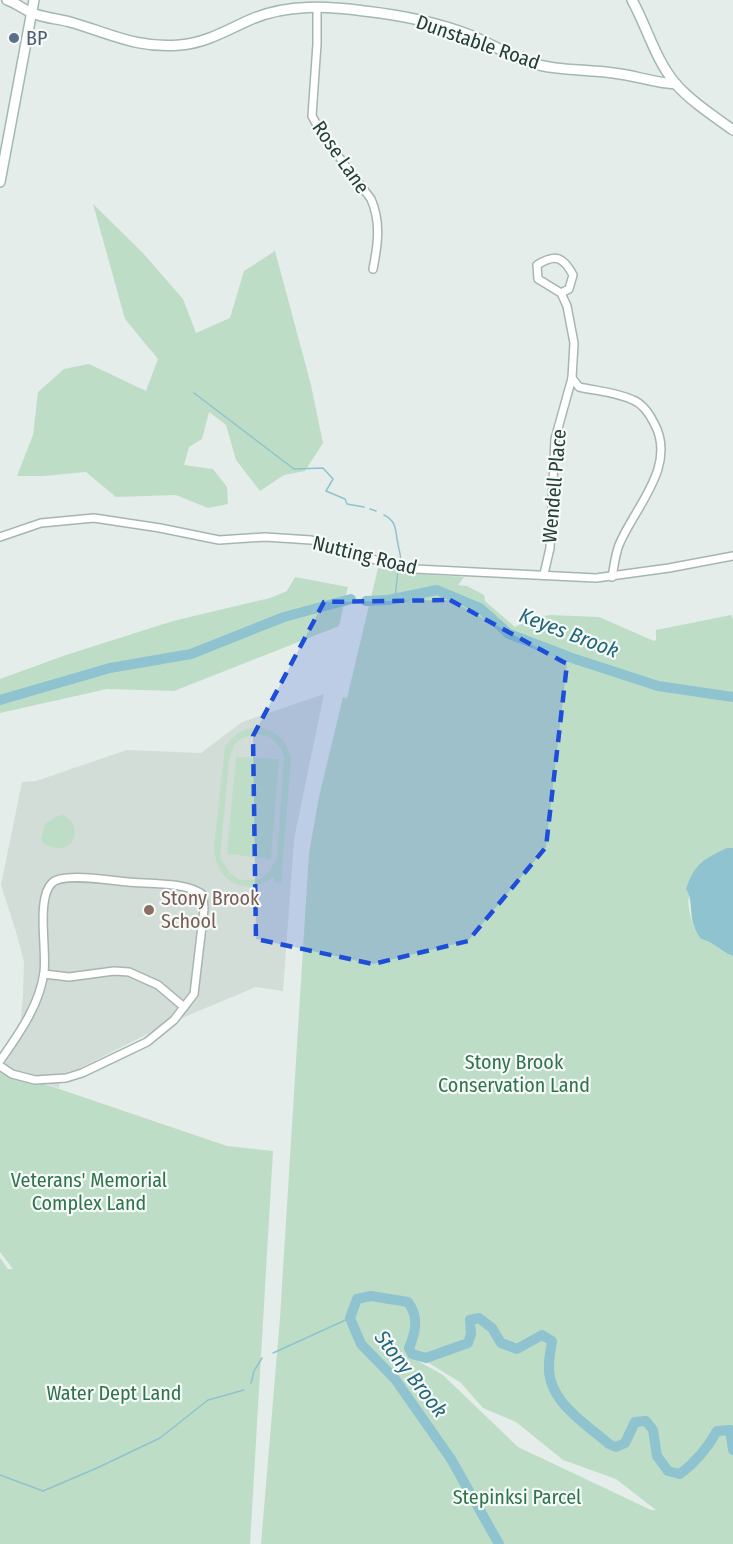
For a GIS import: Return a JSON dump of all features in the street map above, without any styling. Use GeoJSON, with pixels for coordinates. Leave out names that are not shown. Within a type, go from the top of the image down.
{"type":"FeatureCollection","features":[{"type":"Feature","properties":{"kind":"street","name":"Dunstable Road"},"geometry":{"type":"LineString","coordinates":[[7,0],[27,8],[32,14],[69,22],[131,42],[166,46],[196,43],[253,18],[294,8],[317,7],[364,11],[434,23],[468,34],[528,62],[544,66],[615,73],[664,84],[676,84]]}},
{"type":"Feature","properties":{"kind":"street"},"geometry":{"type":"LineString","coordinates":[[0,182],[34,0]]}},
{"type":"Feature","properties":{"kind":"street"},"geometry":{"type":"LineString","coordinates":[[632,0],[658,57],[676,84],[733,130]]}},
{"type":"Feature","properties":{"kind":"street","name":"Rose Lane"},"geometry":{"type":"LineString","coordinates":[[317,7],[317,53],[312,116],[322,136],[371,199],[378,229],[373,269]]}},
{"type":"Feature","properties":{"kind":"street"},"geometry":{"type":"LineString","coordinates":[[547,258],[556,258],[566,262],[573,274],[569,290],[561,294],[538,279],[537,266],[547,258]]}},
{"type":"Feature","properties":{"kind":"street","name":"Wendell Place"},"geometry":{"type":"LineString","coordinates":[[544,574],[550,548],[555,439],[572,378],[574,343],[567,306],[561,294]]}},
{"type":"Feature","properties":{"kind":"street"},"geometry":{"type":"LineString","coordinates":[[572,378],[579,387],[619,394],[635,401],[648,412],[660,434],[660,457],[651,490],[619,546],[612,577]]}},
{"type":"Feature","properties":{"kind":"street","name":"Nutting Road"},"geometry":{"type":"LineString","coordinates":[[0,537],[40,523],[94,518],[219,540],[265,537],[311,540],[395,566],[415,569],[544,574],[582,578],[612,577],[733,556]]}},
{"type":"Feature","properties":{"kind":"street"},"geometry":{"type":"LineString","coordinates":[[0,1061],[29,1015],[41,990],[44,974],[44,902],[45,893],[52,883],[61,878],[91,879],[196,889],[203,895],[204,909],[194,994],[174,1020],[147,1042],[82,1073],[66,1078],[34,1080],[12,1074],[0,1066]]}},
{"type":"Feature","properties":{"kind":"street"},"geometry":{"type":"LineString","coordinates":[[44,974],[69,977],[114,971],[129,972],[158,985],[184,1007]]}},
{"type":"Feature","properties":{"kind":"highlighted area"},"geometry":{"type":"Polygon","coordinates":[[[450,600],[567,664],[546,847],[468,941],[373,964],[256,939],[253,736],[324,602],[450,600]]]}},
{"type":"Feature","properties":{"kind":"shaded area","name":"Stony Brook School"},"geometry":{"type":"Polygon","coordinates":[[[324,694],[294,839],[283,991],[256,987],[165,1025],[78,1069],[60,1074],[59,1088],[9,1072],[0,1066],[20,1030],[23,995],[24,962],[1,885],[22,782],[36,781],[127,750],[201,753],[242,722],[324,694]]]}},
{"type":"Feature","properties":{"kind":"green space"},"geometry":{"type":"Polygon","coordinates":[[[93,204],[142,252],[183,299],[196,333],[230,318],[244,271],[275,251],[311,385],[323,443],[305,471],[284,475],[260,491],[236,460],[226,425],[209,412],[202,439],[189,447],[184,465],[213,469],[227,487],[228,504],[208,508],[176,495],[116,497],[86,472],[17,476],[33,435],[38,392],[64,369],[89,364],[146,391],[158,359],[125,319],[93,204]]]}},
{"type":"Feature","properties":{"kind":"green space","name":"Stony Brook Conservation Land"},"geometry":{"type":"Polygon","coordinates":[[[378,568],[415,574],[464,577],[458,585],[467,586],[484,595],[485,601],[515,627],[535,618],[550,615],[599,617],[654,641],[656,630],[731,615],[733,619],[733,848],[727,848],[697,883],[690,893],[688,904],[695,929],[701,939],[733,956],[733,1544],[261,1544],[280,1318],[309,853],[319,797],[343,697],[347,698],[378,568]],[[418,1361],[443,1375],[518,1447],[651,1510],[656,1510],[616,1479],[563,1460],[516,1422],[483,1408],[461,1383],[426,1361],[418,1361]]]}},
{"type":"Feature","properties":{"kind":"green space"},"geometry":{"type":"Polygon","coordinates":[[[295,577],[348,587],[339,626],[174,691],[107,689],[0,713],[0,679],[173,621],[270,598],[287,591],[295,577]]]}},
{"type":"Feature","properties":{"kind":"green space"},"geometry":{"type":"Polygon","coordinates":[[[251,728],[263,728],[280,737],[287,747],[291,760],[281,884],[274,882],[274,877],[263,883],[242,886],[225,876],[215,857],[214,845],[225,747],[238,733],[251,728]],[[259,734],[239,740],[234,745],[229,760],[220,857],[230,873],[240,880],[260,879],[268,873],[277,858],[284,757],[272,739],[259,734]]]}},
{"type":"Feature","properties":{"kind":"green space"},"geometry":{"type":"Polygon","coordinates":[[[236,757],[279,759],[271,859],[227,854],[236,757]]]}},
{"type":"Feature","properties":{"kind":"green space"},"geometry":{"type":"Polygon","coordinates":[[[63,815],[72,823],[75,834],[73,840],[65,847],[56,848],[44,844],[41,839],[45,824],[63,815]]]}},
{"type":"Feature","properties":{"kind":"green space"},"geometry":{"type":"Polygon","coordinates":[[[0,1066],[9,1072],[227,1146],[273,1151],[250,1544],[0,1544],[0,1258],[8,1269],[13,1269],[0,1252],[0,1066]]]}},
{"type":"Feature","properties":{"kind":"water"},"geometry":{"type":"Polygon","coordinates":[[[727,848],[733,848],[733,956],[701,939],[696,932],[686,889],[693,873],[701,863],[727,848]]]}},
{"type":"Feature","properties":{"kind":"waterway"},"geometry":{"type":"LineString","coordinates":[[194,393],[294,469],[323,468],[333,479],[326,491],[345,499],[347,504],[364,507]]}},
{"type":"Feature","properties":{"kind":"waterway"},"geometry":{"type":"LineString","coordinates":[[370,509],[376,511]]}},
{"type":"Feature","properties":{"kind":"waterway"},"geometry":{"type":"LineString","coordinates":[[384,515],[392,521],[395,528],[401,556],[400,563]]}},
{"type":"Feature","properties":{"kind":"waterway"},"geometry":{"type":"LineString","coordinates":[[395,599],[398,570]]}},
{"type":"Feature","properties":{"kind":"waterway","name":"Keyes Brook"},"geometry":{"type":"LineString","coordinates":[[366,601],[388,600],[437,590],[480,608],[509,634],[572,658],[658,686],[733,697]]}},
{"type":"Feature","properties":{"kind":"waterway","name":"Keyes Brook"},"geometry":{"type":"LineString","coordinates":[[0,700],[110,668],[191,654],[284,617],[351,599]]}},
{"type":"Feature","properties":{"kind":"waterway","name":"Stony Brook"},"geometry":{"type":"LineString","coordinates":[[499,1544],[451,1459],[395,1379],[361,1344],[350,1318],[357,1299],[371,1296],[408,1302],[415,1319],[409,1348],[412,1354],[426,1358],[468,1343],[471,1334],[470,1320],[479,1318],[492,1328],[501,1343],[517,1349],[542,1335],[552,1341],[549,1362],[550,1378],[554,1390],[569,1410],[609,1444],[616,1447],[625,1443],[635,1422],[646,1421],[653,1430],[657,1456],[668,1471],[680,1474],[701,1455],[717,1431],[730,1430],[733,1450]]}},
{"type":"Feature","properties":{"kind":"waterway"},"geometry":{"type":"LineString","coordinates":[[273,1353],[350,1318]]}},
{"type":"Feature","properties":{"kind":"waterway"},"geometry":{"type":"LineString","coordinates":[[251,1383],[254,1371],[262,1358]]}},
{"type":"Feature","properties":{"kind":"waterway"},"geometry":{"type":"LineString","coordinates":[[0,1475],[43,1491],[160,1438],[208,1400],[244,1390]]}},
{"type":"Feature","properties":{"kind":"place","name":"BP"},"geometry":{"type":"Point","coordinates":[14,38]}},
{"type":"Feature","properties":{"kind":"place","name":"Stony Brook School"},"geometry":{"type":"Point","coordinates":[149,910]}},
{"type":"Feature","properties":{"kind":"park label","name":"Veterans' Memorial Complex Land"},"geometry":{"type":"Point","coordinates":[89,1192]}},
{"type":"Feature","properties":{"kind":"park label","name":"Water Dept Land"},"geometry":{"type":"Point","coordinates":[114,1393]}},
{"type":"Feature","properties":{"kind":"park label","name":"Stepinksi Parcel"},"geometry":{"type":"Point","coordinates":[517,1497]}}]}
